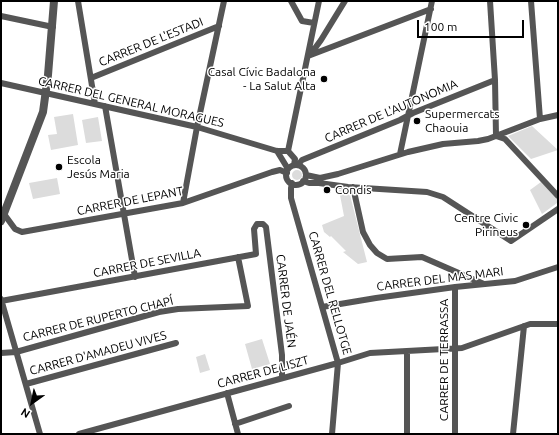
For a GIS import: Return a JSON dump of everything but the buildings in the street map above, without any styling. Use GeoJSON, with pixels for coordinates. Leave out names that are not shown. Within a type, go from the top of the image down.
{"type":"FeatureCollection","features":[{"type":"Feature","properties":{"kind":"street"},"geometry":{"type":"LineString","coordinates":[[2,217],[42,115],[46,94],[53,27],[54,1]]}},
{"type":"Feature","properties":{"kind":"street"},"geometry":{"type":"LineString","coordinates":[[78,1],[95,104]]}},
{"type":"Feature","properties":{"kind":"street"},"geometry":{"type":"LineString","coordinates":[[183,203],[197,127],[224,1]]}},
{"type":"Feature","properties":{"kind":"street"},"geometry":{"type":"LineString","coordinates":[[291,1],[302,21],[314,23]]}},
{"type":"Feature","properties":{"kind":"street"},"geometry":{"type":"LineString","coordinates":[[296,165],[295,159],[288,151],[319,1]]}},
{"type":"Feature","properties":{"kind":"street"},"geometry":{"type":"LineString","coordinates":[[308,56],[322,40],[345,1]]}},
{"type":"Feature","properties":{"kind":"street"},"geometry":{"type":"LineString","coordinates":[[400,154],[432,1]]}},
{"type":"Feature","properties":{"kind":"street"},"geometry":{"type":"LineString","coordinates":[[490,1],[495,80],[496,136]]}},
{"type":"Feature","properties":{"kind":"street"},"geometry":{"type":"LineString","coordinates":[[530,1],[540,119]]}},
{"type":"Feature","properties":{"kind":"street"},"geometry":{"type":"LineString","coordinates":[[308,56],[430,9]]}},
{"type":"Feature","properties":{"kind":"street"},"geometry":{"type":"LineString","coordinates":[[1,16],[53,27]]}},
{"type":"Feature","properties":{"kind":"street","name":"CARRER DE L'ESTADI"},"geometry":{"type":"LineString","coordinates":[[91,78],[219,26]]}},
{"type":"Feature","properties":{"kind":"street","name":"CARRER DE L'AUTONOMIA"},"geometry":{"type":"LineString","coordinates":[[296,165],[302,160],[495,80]]}},
{"type":"Feature","properties":{"kind":"street","name":"CARRER DEL GENERAL MORAGUES"},"geometry":{"type":"LineString","coordinates":[[1,83],[197,127],[277,151],[288,151]]}},
{"type":"Feature","properties":{"kind":"street"},"geometry":{"type":"LineString","coordinates":[[105,106],[135,277]]}},
{"type":"Feature","properties":{"kind":"street"},"geometry":{"type":"LineString","coordinates":[[277,151],[287,171],[288,179],[292,183],[298,184],[304,178],[320,178],[338,174],[400,154],[443,144],[478,141],[496,136],[540,119],[558,115]]}},
{"type":"Feature","properties":{"kind":"street"},"geometry":{"type":"LineString","coordinates":[[496,136],[505,139],[558,196]]}},
{"type":"Feature","properties":{"kind":"street"},"geometry":{"type":"LineString","coordinates":[[287,171],[296,165]]}},
{"type":"Feature","properties":{"kind":"street"},"geometry":{"type":"LineString","coordinates":[[296,165],[303,168],[304,178],[309,183],[427,192],[443,197],[511,241],[558,209]]}},
{"type":"Feature","properties":{"kind":"street","name":"CARRER DE LEPANT"},"geometry":{"type":"LineString","coordinates":[[2,217],[15,229],[22,232],[183,203],[272,172],[280,170],[287,171]]}},
{"type":"Feature","properties":{"kind":"street"},"geometry":{"type":"LineString","coordinates":[[320,183],[338,174]]}},
{"type":"Feature","properties":{"kind":"street","name":"CARRER DEL RELLOTGE"},"geometry":{"type":"LineString","coordinates":[[292,183],[291,198],[338,363],[332,434]]}},
{"type":"Feature","properties":{"kind":"street"},"geometry":{"type":"LineString","coordinates":[[353,187],[363,232],[370,245],[377,253],[387,259],[422,257],[486,284]]}},
{"type":"Feature","properties":{"kind":"street","name":"CARRER DE SEVILLA"},"geometry":{"type":"LineString","coordinates":[[1,300],[256,254],[254,229],[257,224],[263,224],[266,227]]}},
{"type":"Feature","properties":{"kind":"street","name":"CARRER DE JAÉN"},"geometry":{"type":"LineString","coordinates":[[266,227],[282,355],[282,378]]}},
{"type":"Feature","properties":{"kind":"street","name":"CARRER DE RUPERTO CHAPÍ"},"geometry":{"type":"LineString","coordinates":[[1,354],[16,352],[159,312],[178,309],[248,306],[238,257]]}},
{"type":"Feature","properties":{"kind":"street","name":"CARRER DEL MAS MARI"},"geometry":{"type":"LineString","coordinates":[[322,307],[455,287],[515,281],[558,267]]}},
{"type":"Feature","properties":{"kind":"street","name":"CARRER DE TERRASSA"},"geometry":{"type":"LineString","coordinates":[[455,287],[455,434]]}},
{"type":"Feature","properties":{"kind":"street"},"geometry":{"type":"LineString","coordinates":[[1,300],[40,434]]}},
{"type":"Feature","properties":{"kind":"street","name":"CARRER DE LISZT"},"geometry":{"type":"LineString","coordinates":[[79,434],[370,353],[407,352],[469,346],[530,324],[558,324]]}},
{"type":"Feature","properties":{"kind":"street"},"geometry":{"type":"LineString","coordinates":[[513,434],[524,326]]}},
{"type":"Feature","properties":{"kind":"street","name":"CARRER D'AMADEU VIVES"},"geometry":{"type":"LineString","coordinates":[[26,384],[176,343]]}},
{"type":"Feature","properties":{"kind":"street"},"geometry":{"type":"LineString","coordinates":[[407,352],[407,434]]}},
{"type":"Feature","properties":{"kind":"street"},"geometry":{"type":"LineString","coordinates":[[227,393],[238,434]]}},
{"type":"Feature","properties":{"kind":"street"},"geometry":{"type":"LineString","coordinates":[[235,424],[289,406]]}},
{"type":"Feature","properties":{"kind":"shaded area"},"geometry":{"type":"Polygon","coordinates":[[[73,114],[78,145],[51,150],[48,135],[57,134],[54,117],[73,114]]]}},
{"type":"Feature","properties":{"kind":"shaded area"},"geometry":{"type":"Polygon","coordinates":[[[98,117],[102,141],[86,143],[82,120],[98,117]]]}},
{"type":"Feature","properties":{"kind":"shaded area"},"geometry":{"type":"Polygon","coordinates":[[[532,126],[558,150],[531,159],[508,136],[532,126]]]}},
{"type":"Feature","properties":{"kind":"shaded area"},"geometry":{"type":"Polygon","coordinates":[[[297,170],[302,175],[297,180],[292,175],[297,170]]]}},
{"type":"Feature","properties":{"kind":"shaded area"},"geometry":{"type":"Polygon","coordinates":[[[57,178],[60,194],[33,199],[29,183],[57,178]]]}},
{"type":"Feature","properties":{"kind":"shaded area"},"geometry":{"type":"Polygon","coordinates":[[[541,182],[558,200],[557,203],[542,214],[530,190],[541,182]]]}},
{"type":"Feature","properties":{"kind":"shaded area"},"geometry":{"type":"Polygon","coordinates":[[[339,190],[349,191],[367,262],[358,264],[343,252],[346,251],[331,236],[330,237],[324,232],[322,225],[344,216],[339,190]]]}},
{"type":"Feature","properties":{"kind":"shaded area"},"geometry":{"type":"Polygon","coordinates":[[[262,339],[270,364],[252,369],[245,344],[262,339]]]}},
{"type":"Feature","properties":{"kind":"shaded area"},"geometry":{"type":"Polygon","coordinates":[[[205,354],[210,370],[200,373],[196,357],[205,354]]]}},
{"type":"Feature","properties":{"kind":"place","name":"Casal Cívic Badalona - La Salut Alta"},"geometry":{"type":"Point","coordinates":[324,79]}},
{"type":"Feature","properties":{"kind":"place","name":"Supermercats Chaouia"},"geometry":{"type":"Point","coordinates":[417,121]}},
{"type":"Feature","properties":{"kind":"place","name":"Escola Jesús Maria"},"geometry":{"type":"Point","coordinates":[59,167]}},
{"type":"Feature","properties":{"kind":"place","name":"Condis"},"geometry":{"type":"Point","coordinates":[327,190]}},
{"type":"Feature","properties":{"kind":"place","name":"Centre Civic Pirineus"},"geometry":{"type":"Point","coordinates":[526,225]}}]}
